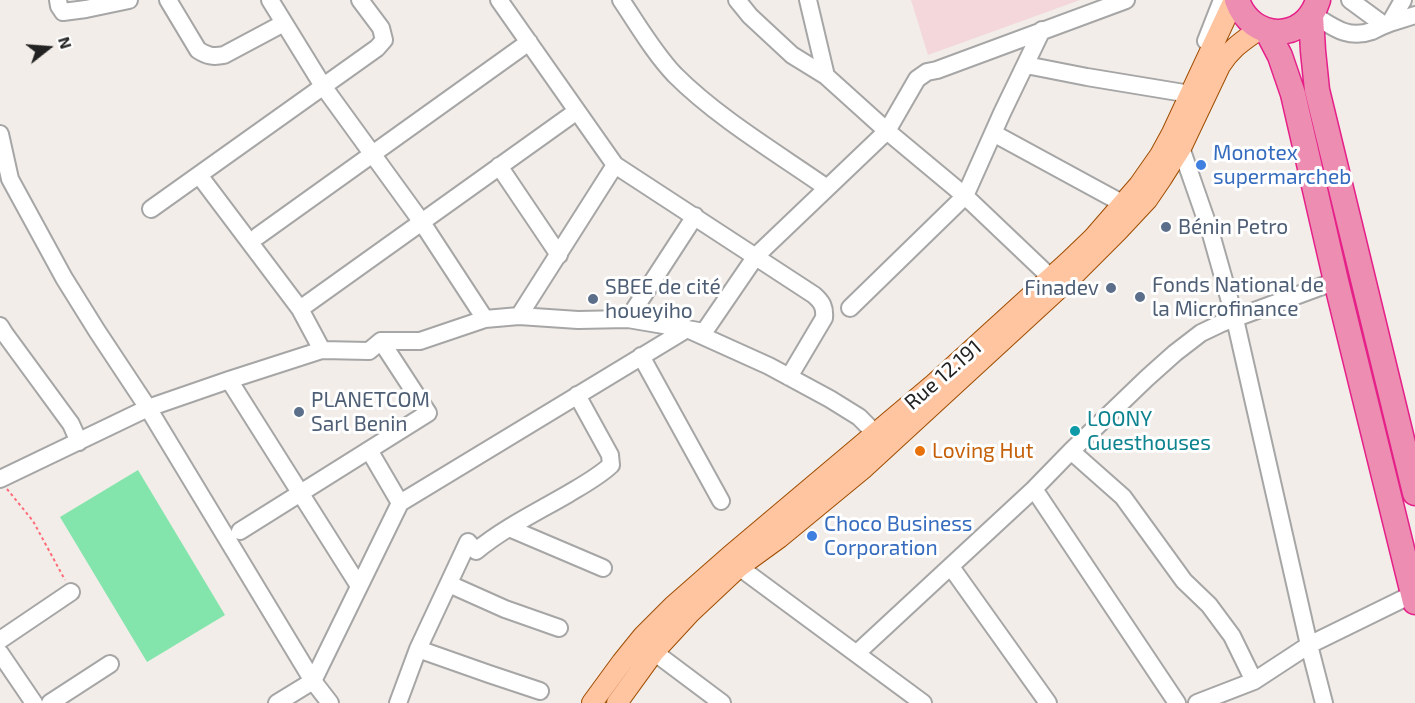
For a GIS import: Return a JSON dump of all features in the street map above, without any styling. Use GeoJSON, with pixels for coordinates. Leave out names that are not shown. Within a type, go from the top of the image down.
{"type":"FeatureCollection","features":[{"type":"Feature","properties":{"kind":"highway"},"geometry":{"type":"LineString","coordinates":[[1236,0],[1252,23],[1279,33],[1302,25],[1314,10]]}},
{"type":"Feature","properties":{"kind":"highway"},"geometry":{"type":"LineString","coordinates":[[1314,10],[1313,51],[1317,90],[1408,437],[1415,493]]}},
{"type":"Feature","properties":{"kind":"highway"},"geometry":{"type":"LineString","coordinates":[[1264,29],[1280,56],[1293,94],[1336,281],[1414,598]]}},
{"type":"Feature","properties":{"kind":"main road","name":"Rue 12.191"},"geometry":{"type":"LineString","coordinates":[[592,703],[622,662],[673,606],[934,384],[1093,238],[1139,184],[1160,155],[1236,0]]}},
{"type":"Feature","properties":{"kind":"main road","name":"Rue 12.191"},"geometry":{"type":"LineString","coordinates":[[618,703],[654,652],[690,613],[739,567],[779,538],[864,468],[1076,273],[1118,231],[1147,200],[1181,148],[1227,56],[1234,47],[1264,29]]}},
{"type":"Feature","properties":{"kind":"street"},"geometry":{"type":"LineString","coordinates":[[58,0],[63,12],[129,0]]}},
{"type":"Feature","properties":{"kind":"street"},"geometry":{"type":"LineString","coordinates":[[168,0],[198,50],[206,55],[224,55],[284,23]]}},
{"type":"Feature","properties":{"kind":"street"},"geometry":{"type":"LineString","coordinates":[[270,0],[323,86],[421,221],[485,319]]}},
{"type":"Feature","properties":{"kind":"street"},"geometry":{"type":"LineString","coordinates":[[152,209],[377,48],[384,40],[381,28],[360,0]]}},
{"type":"Feature","properties":{"kind":"street"},"geometry":{"type":"LineString","coordinates":[[500,0],[615,165],[756,256],[822,302],[825,309],[824,318],[789,377]]}},
{"type":"Feature","properties":{"kind":"street"},"geometry":{"type":"LineString","coordinates":[[621,0],[674,74],[722,116],[827,188]]}},
{"type":"Feature","properties":{"kind":"street"},"geometry":{"type":"LineString","coordinates":[[737,0],[750,16],[792,55],[826,76],[886,131],[964,196],[1047,274]]}},
{"type":"Feature","properties":{"kind":"street"},"geometry":{"type":"LineString","coordinates":[[808,0],[826,76]]}},
{"type":"Feature","properties":{"kind":"street"},"geometry":{"type":"LineString","coordinates":[[3,483],[148,408],[322,350],[369,351],[381,341],[420,341],[485,319],[519,316],[578,320],[628,320],[704,332],[756,256],[886,131],[917,79],[927,72],[1126,0]]}},
{"type":"Feature","properties":{"kind":"street"},"geometry":{"type":"LineString","coordinates":[[1023,302],[1118,201],[1155,149],[1171,122],[1200,58],[1221,0]]}},
{"type":"Feature","properties":{"kind":"street"},"geometry":{"type":"LineString","coordinates":[[1350,0],[1387,24]]}},
{"type":"Feature","properties":{"kind":"street"},"geometry":{"type":"LineString","coordinates":[[1387,24],[1403,0]]}},
{"type":"Feature","properties":{"kind":"street"},"geometry":{"type":"LineString","coordinates":[[1314,10],[1338,30],[1362,34],[1415,15]]}},
{"type":"Feature","properties":{"kind":"street"},"geometry":{"type":"LineString","coordinates":[[850,308],[964,196],[1042,30]]}},
{"type":"Feature","properties":{"kind":"street"},"geometry":{"type":"LineString","coordinates":[[258,236],[529,42]]}},
{"type":"Feature","properties":{"kind":"street"},"geometry":{"type":"LineString","coordinates":[[1026,65],[1184,93]]}},
{"type":"Feature","properties":{"kind":"street"},"geometry":{"type":"LineString","coordinates":[[300,309],[577,111]]}},
{"type":"Feature","properties":{"kind":"street"},"geometry":{"type":"LineString","coordinates":[[993,133],[1118,201]]}},
{"type":"Feature","properties":{"kind":"street"},"geometry":{"type":"LineString","coordinates":[[0,134],[10,179],[75,296],[148,408],[313,681],[330,703]]}},
{"type":"Feature","properties":{"kind":"street"},"geometry":{"type":"LineString","coordinates":[[1181,148],[1210,234],[1234,319],[1324,703]]}},
{"type":"Feature","properties":{"kind":"street"},"geometry":{"type":"LineString","coordinates":[[519,316],[615,165]]}},
{"type":"Feature","properties":{"kind":"street"},"geometry":{"type":"LineString","coordinates":[[499,166],[558,255]]}},
{"type":"Feature","properties":{"kind":"street"},"geometry":{"type":"LineString","coordinates":[[199,175],[300,309],[322,350]]}},
{"type":"Feature","properties":{"kind":"street"},"geometry":{"type":"LineString","coordinates":[[628,320],[694,216]]}},
{"type":"Feature","properties":{"kind":"street"},"geometry":{"type":"LineString","coordinates":[[857,653],[1034,489],[1175,353],[1201,333],[1221,323],[1336,281]]}},
{"type":"Feature","properties":{"kind":"street"},"geometry":{"type":"LineString","coordinates":[[277,703],[313,681],[400,503],[687,329]]}},
{"type":"Feature","properties":{"kind":"street"},"geometry":{"type":"LineString","coordinates":[[687,329],[769,366],[830,399],[859,417],[875,433]]}},
{"type":"Feature","properties":{"kind":"street"},"geometry":{"type":"LineString","coordinates":[[2,333],[71,424],[79,442]]}},
{"type":"Feature","properties":{"kind":"street"},"geometry":{"type":"LineString","coordinates":[[240,531],[428,413],[381,341]]}},
{"type":"Feature","properties":{"kind":"street"},"geometry":{"type":"LineString","coordinates":[[641,356],[721,501]]}},
{"type":"Feature","properties":{"kind":"street"},"geometry":{"type":"LineString","coordinates":[[229,380],[359,586]]}},
{"type":"Feature","properties":{"kind":"street"},"geometry":{"type":"LineString","coordinates":[[398,703],[418,649],[468,542],[476,551],[492,538],[587,483],[611,465],[610,455],[577,395]]}},
{"type":"Feature","properties":{"kind":"street"},"geometry":{"type":"LineString","coordinates":[[369,450],[400,503]]}},
{"type":"Feature","properties":{"kind":"street"},"geometry":{"type":"LineString","coordinates":[[1071,451],[1123,497],[1184,581],[1209,605],[1232,636],[1254,681]]}},
{"type":"Feature","properties":{"kind":"street"},"geometry":{"type":"LineString","coordinates":[[1034,489],[1177,703]]}},
{"type":"Feature","properties":{"kind":"street"},"geometry":{"type":"LineString","coordinates":[[509,528],[603,568]]}},
{"type":"Feature","properties":{"kind":"street"},"geometry":{"type":"LineString","coordinates":[[739,567],[923,703]]}},
{"type":"Feature","properties":{"kind":"street"},"geometry":{"type":"LineString","coordinates":[[951,567],[1048,703]]}},
{"type":"Feature","properties":{"kind":"street"},"geometry":{"type":"LineString","coordinates":[[449,584],[506,609],[559,628]]}},
{"type":"Feature","properties":{"kind":"street"},"geometry":{"type":"LineString","coordinates":[[0,640],[71,592]]}},
{"type":"Feature","properties":{"kind":"street"},"geometry":{"type":"LineString","coordinates":[[1197,703],[1254,681],[1309,645],[1414,598]]}},
{"type":"Feature","properties":{"kind":"street"},"geometry":{"type":"LineString","coordinates":[[418,649],[540,691]]}},
{"type":"Feature","properties":{"kind":"street"},"geometry":{"type":"LineString","coordinates":[[654,652],[722,703]]}},
{"type":"Feature","properties":{"kind":"street"},"geometry":{"type":"LineString","coordinates":[[0,653],[34,703]]}},
{"type":"Feature","properties":{"kind":"street"},"geometry":{"type":"LineString","coordinates":[[50,703],[110,664]]}},
{"type":"Feature","properties":{"kind":"path"},"geometry":{"type":"LineString","coordinates":[[3,483],[33,521],[71,592]]}},
{"type":"Feature","properties":{"kind":"shaded area"},"geometry":{"type":"Polygon","coordinates":[[[911,0],[1080,0],[928,55],[911,0]]]}},
{"type":"Feature","properties":{"kind":"green space"},"geometry":{"type":"Polygon","coordinates":[[[138,470],[225,615],[147,662],[60,517],[138,470]]]}},
{"type":"Feature","properties":{"kind":"place","name":"Monotex supermarcheb"},"geometry":{"type":"Point","coordinates":[1201,165]}},
{"type":"Feature","properties":{"kind":"place","name":"Bénin Petro"},"geometry":{"type":"Point","coordinates":[1166,227]}},
{"type":"Feature","properties":{"kind":"place","name":"Finadev"},"geometry":{"type":"Point","coordinates":[1111,288]}},
{"type":"Feature","properties":{"kind":"place","name":"Fonds National de la Microfinance"},"geometry":{"type":"Point","coordinates":[1140,297]}},
{"type":"Feature","properties":{"kind":"place","name":"SBEE de cité houeyiho"},"geometry":{"type":"Point","coordinates":[593,299]}},
{"type":"Feature","properties":{"kind":"place","name":"PLANETCOM Sarl Benin"},"geometry":{"type":"Point","coordinates":[299,412]}},
{"type":"Feature","properties":{"kind":"place","name":"LOONY Guesthouses"},"geometry":{"type":"Point","coordinates":[1075,431]}},
{"type":"Feature","properties":{"kind":"place","name":"Loving Hut"},"geometry":{"type":"Point","coordinates":[920,451]}},
{"type":"Feature","properties":{"kind":"place","name":"Choco Business Corporation"},"geometry":{"type":"Point","coordinates":[812,536]}}]}
